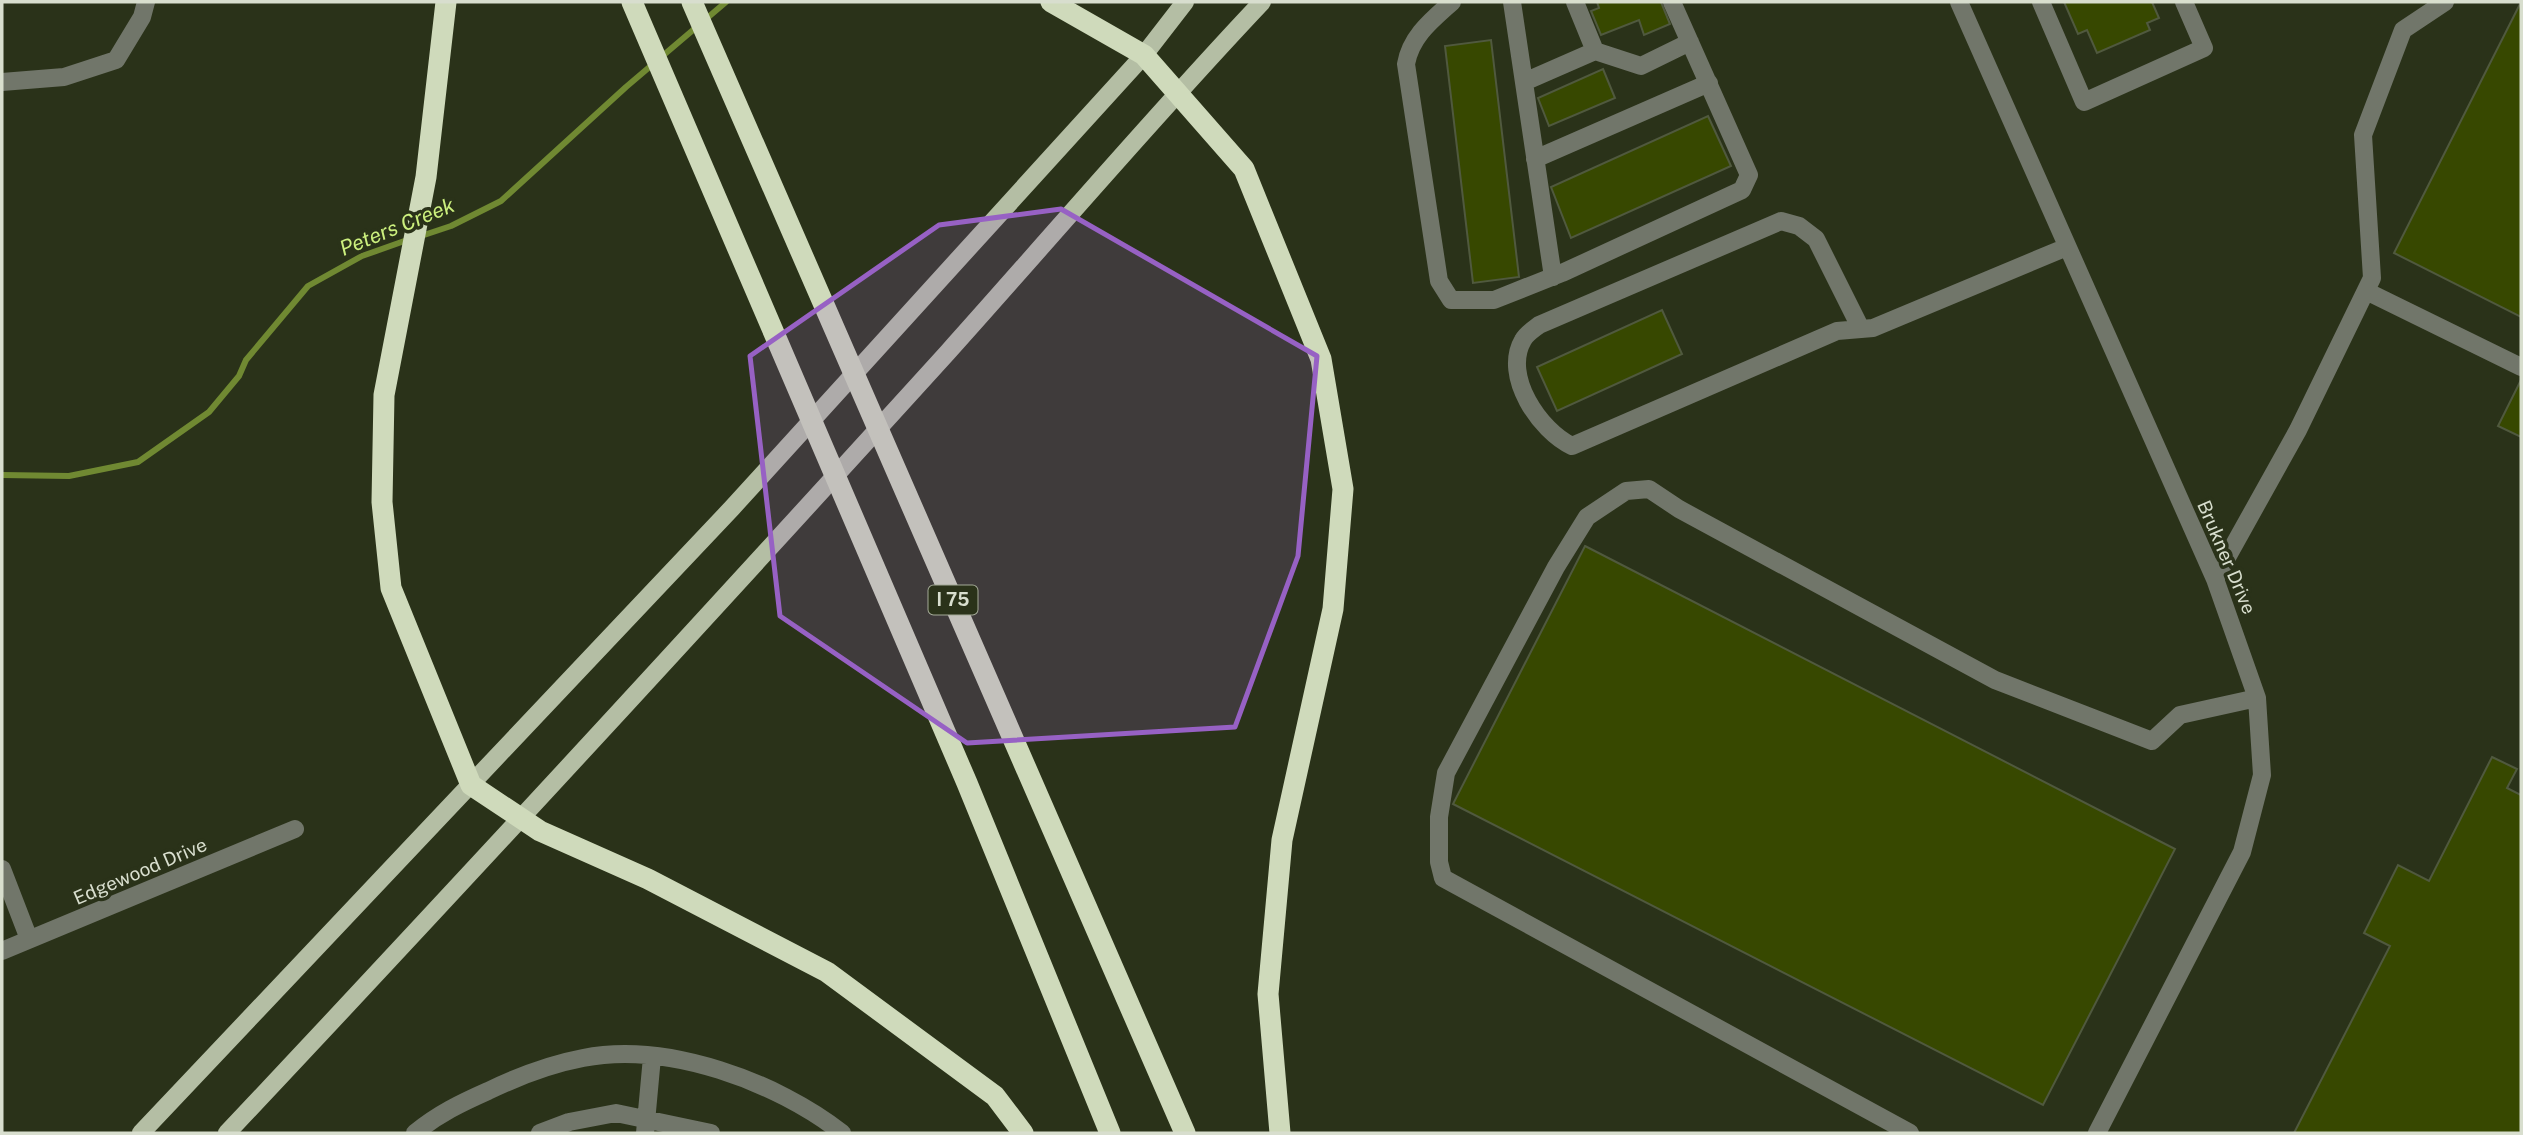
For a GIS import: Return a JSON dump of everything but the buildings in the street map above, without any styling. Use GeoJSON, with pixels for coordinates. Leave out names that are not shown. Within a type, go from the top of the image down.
{"type":"FeatureCollection","features":[{"type":"Feature","properties":{"kind":"highway"},"geometry":{"type":"LineString","coordinates":[[446,2],[426,177],[384,395],[382,502],[391,588],[471,785],[540,831],[648,879],[827,972],[995,1096],[1023,1133]]}},
{"type":"Feature","properties":{"kind":"highway","name":"I 75"},"geometry":{"type":"LineString","coordinates":[[692,2],[1185,1133]]}},
{"type":"Feature","properties":{"kind":"highway"},"geometry":{"type":"LineString","coordinates":[[1051,2],[1144,55],[1244,169],[1321,359],[1343,489],[1333,609],[1282,841],[1268,994],[1280,1133]]}},
{"type":"Feature","properties":{"kind":"highway"},"geometry":{"type":"LineString","coordinates":[[635,9],[673,104],[967,783],[1110,1133]]}},
{"type":"Feature","properties":{"kind":"main road"},"geometry":{"type":"LineString","coordinates":[[141,1133],[732,508],[1144,55],[1185,2]]}},
{"type":"Feature","properties":{"kind":"main road"},"geometry":{"type":"LineString","coordinates":[[227,1133],[522,819],[949,350],[1177,92],[1262,2]]}},
{"type":"Feature","properties":{"kind":"street"},"geometry":{"type":"LineString","coordinates":[[2,82],[64,77],[116,61],[142,17],[146,2]]}},
{"type":"Feature","properties":{"kind":"street"},"geometry":{"type":"LineString","coordinates":[[1452,2],[1423,29],[1409,47],[1406,64],[1439,281],[1451,300],[1494,300],[1553,277],[1742,190],[1749,175],[1672,2]]}},
{"type":"Feature","properties":{"kind":"street"},"geometry":{"type":"LineString","coordinates":[[1512,2],[1553,277]]}},
{"type":"Feature","properties":{"kind":"street"},"geometry":{"type":"LineString","coordinates":[[1575,2],[1595,51]]}},
{"type":"Feature","properties":{"kind":"street","name":"Brukner Drive"},"geometry":{"type":"LineString","coordinates":[[1959,2],[2215,579],[2257,698],[2262,775],[2242,852],[2097,1133]]}},
{"type":"Feature","properties":{"kind":"street"},"geometry":{"type":"LineString","coordinates":[[2040,2],[2084,102],[2204,48],[2184,2]]}},
{"type":"Feature","properties":{"kind":"street"},"geometry":{"type":"LineString","coordinates":[[2215,579],[2298,430],[2372,278],[2363,135],[2403,30],[2445,2]]}},
{"type":"Feature","properties":{"kind":"street"},"geometry":{"type":"LineString","coordinates":[[1524,82],[1595,51],[1641,65],[1690,42]]}},
{"type":"Feature","properties":{"kind":"street"},"geometry":{"type":"LineString","coordinates":[[1535,159],[1709,83]]}},
{"type":"Feature","properties":{"kind":"street"},"geometry":{"type":"LineString","coordinates":[[1861,329],[1816,239],[1799,226],[1781,221],[1539,325],[1523,340],[1518,359],[1521,386],[1537,420],[1557,439],[1572,446],[1837,331],[1874,328],[2067,247]]}},
{"type":"Feature","properties":{"kind":"street"},"geometry":{"type":"LineString","coordinates":[[2366,290],[2521,367]]}},
{"type":"Feature","properties":{"kind":"street"},"geometry":{"type":"LineString","coordinates":[[1910,1133],[1443,878],[1439,862],[1438,817],[1446,773],[1556,567],[1587,517],[1626,491],[1649,489],[1691,515],[1995,680],[2152,741],[2180,715],[2257,698]]}},
{"type":"Feature","properties":{"kind":"street","name":"Edgewood Drive"},"geometry":{"type":"LineString","coordinates":[[2,951],[295,829]]}},
{"type":"Feature","properties":{"kind":"street"},"geometry":{"type":"LineString","coordinates":[[2,869],[29,939]]}},
{"type":"Feature","properties":{"kind":"street"},"geometry":{"type":"LineString","coordinates":[[646,1126],[652,1057]]}},
{"type":"Feature","properties":{"kind":"street"},"geometry":{"type":"LineString","coordinates":[[415,1133],[438,1114],[508,1082],[584,1058],[652,1057],[677,1060],[739,1077],[793,1101],[842,1133]]}},
{"type":"Feature","properties":{"kind":"street"},"geometry":{"type":"LineString","coordinates":[[540,1133],[569,1122],[615,1114],[646,1126],[711,1133]]}},
{"type":"Feature","properties":{"kind":"highlighted area"},"geometry":{"type":"Polygon","coordinates":[[[1061,209],[1317,356],[1298,556],[1235,727],[967,743],[780,616],[750,356],[939,225],[1061,209]]]}},
{"type":"Feature","properties":{"kind":"waterway","name":"Peters Creek"},"geometry":{"type":"LineString","coordinates":[[421,236],[451,226],[501,201],[626,87],[726,2]]}},
{"type":"Feature","properties":{"kind":"waterway","name":"Peters Creek"},"geometry":{"type":"LineString","coordinates":[[2,475],[69,476],[138,462],[209,412],[239,376],[246,360],[308,286],[362,256],[410,239]]}}]}
